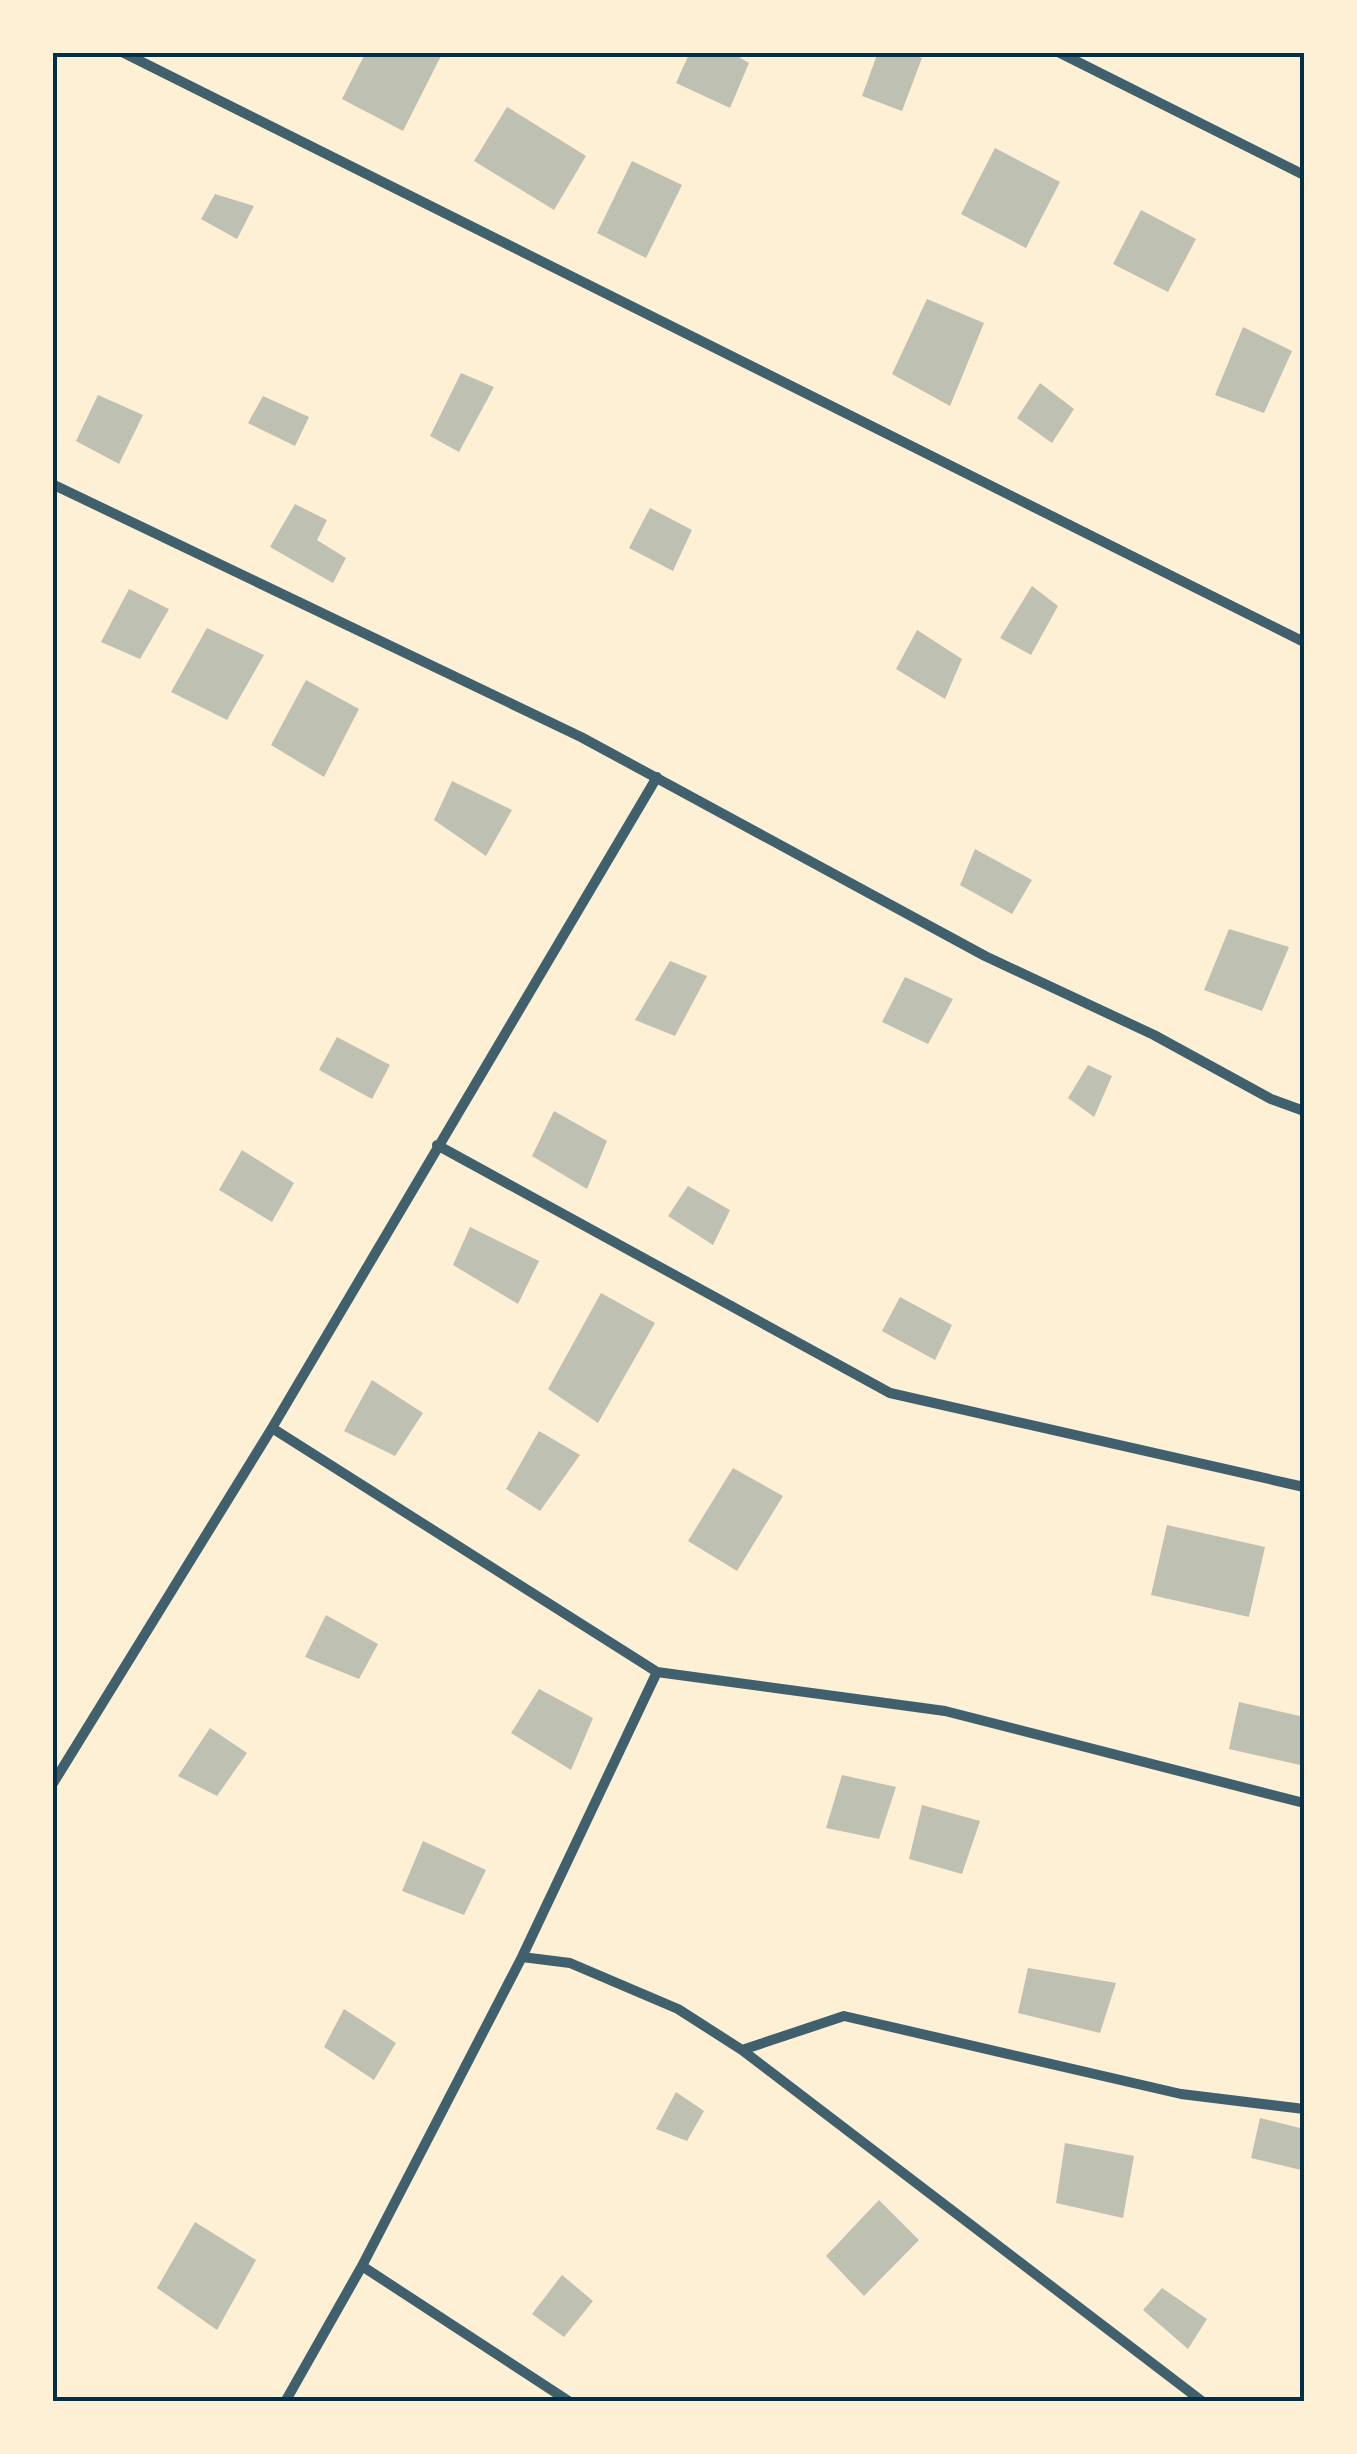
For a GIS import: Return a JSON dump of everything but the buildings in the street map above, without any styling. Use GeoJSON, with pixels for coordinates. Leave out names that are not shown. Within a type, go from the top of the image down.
{"type":"FeatureCollection","features":[{"type":"Feature","properties":{"kind":"street"},"geometry":{"type":"LineString","coordinates":[[122,52],[1304,642]]}},
{"type":"Feature","properties":{"kind":"street"},"geometry":{"type":"LineString","coordinates":[[1058,52],[1304,175]]}},
{"type":"Feature","properties":{"kind":"street"},"geometry":{"type":"LineString","coordinates":[[52,484],[657,777],[985,956],[1154,1035],[1271,1099],[1304,1111]]}},
{"type":"Feature","properties":{"kind":"street"},"geometry":{"type":"LineString","coordinates":[[52,1785],[272,1428],[657,777]]}},
{"type":"Feature","properties":{"kind":"street"},"geometry":{"type":"LineString","coordinates":[[437,1144],[890,1393],[1304,1487]]}},
{"type":"Feature","properties":{"kind":"street"},"geometry":{"type":"LineString","coordinates":[[272,1428],[657,1672],[944,1711],[1304,1803]]}},
{"type":"Feature","properties":{"kind":"street"},"geometry":{"type":"LineString","coordinates":[[285,2402],[362,2266],[522,1958],[657,1672]]}},
{"type":"Feature","properties":{"kind":"street"},"geometry":{"type":"LineString","coordinates":[[522,1958],[570,1963],[588,1970],[678,2009],[742,2050],[1203,2402]]}},
{"type":"Feature","properties":{"kind":"street"},"geometry":{"type":"LineString","coordinates":[[742,2050],[844,2016],[1182,2094],[1304,2110]]}},
{"type":"Feature","properties":{"kind":"street"},"geometry":{"type":"LineString","coordinates":[[362,2266],[570,2402]]}}]}
